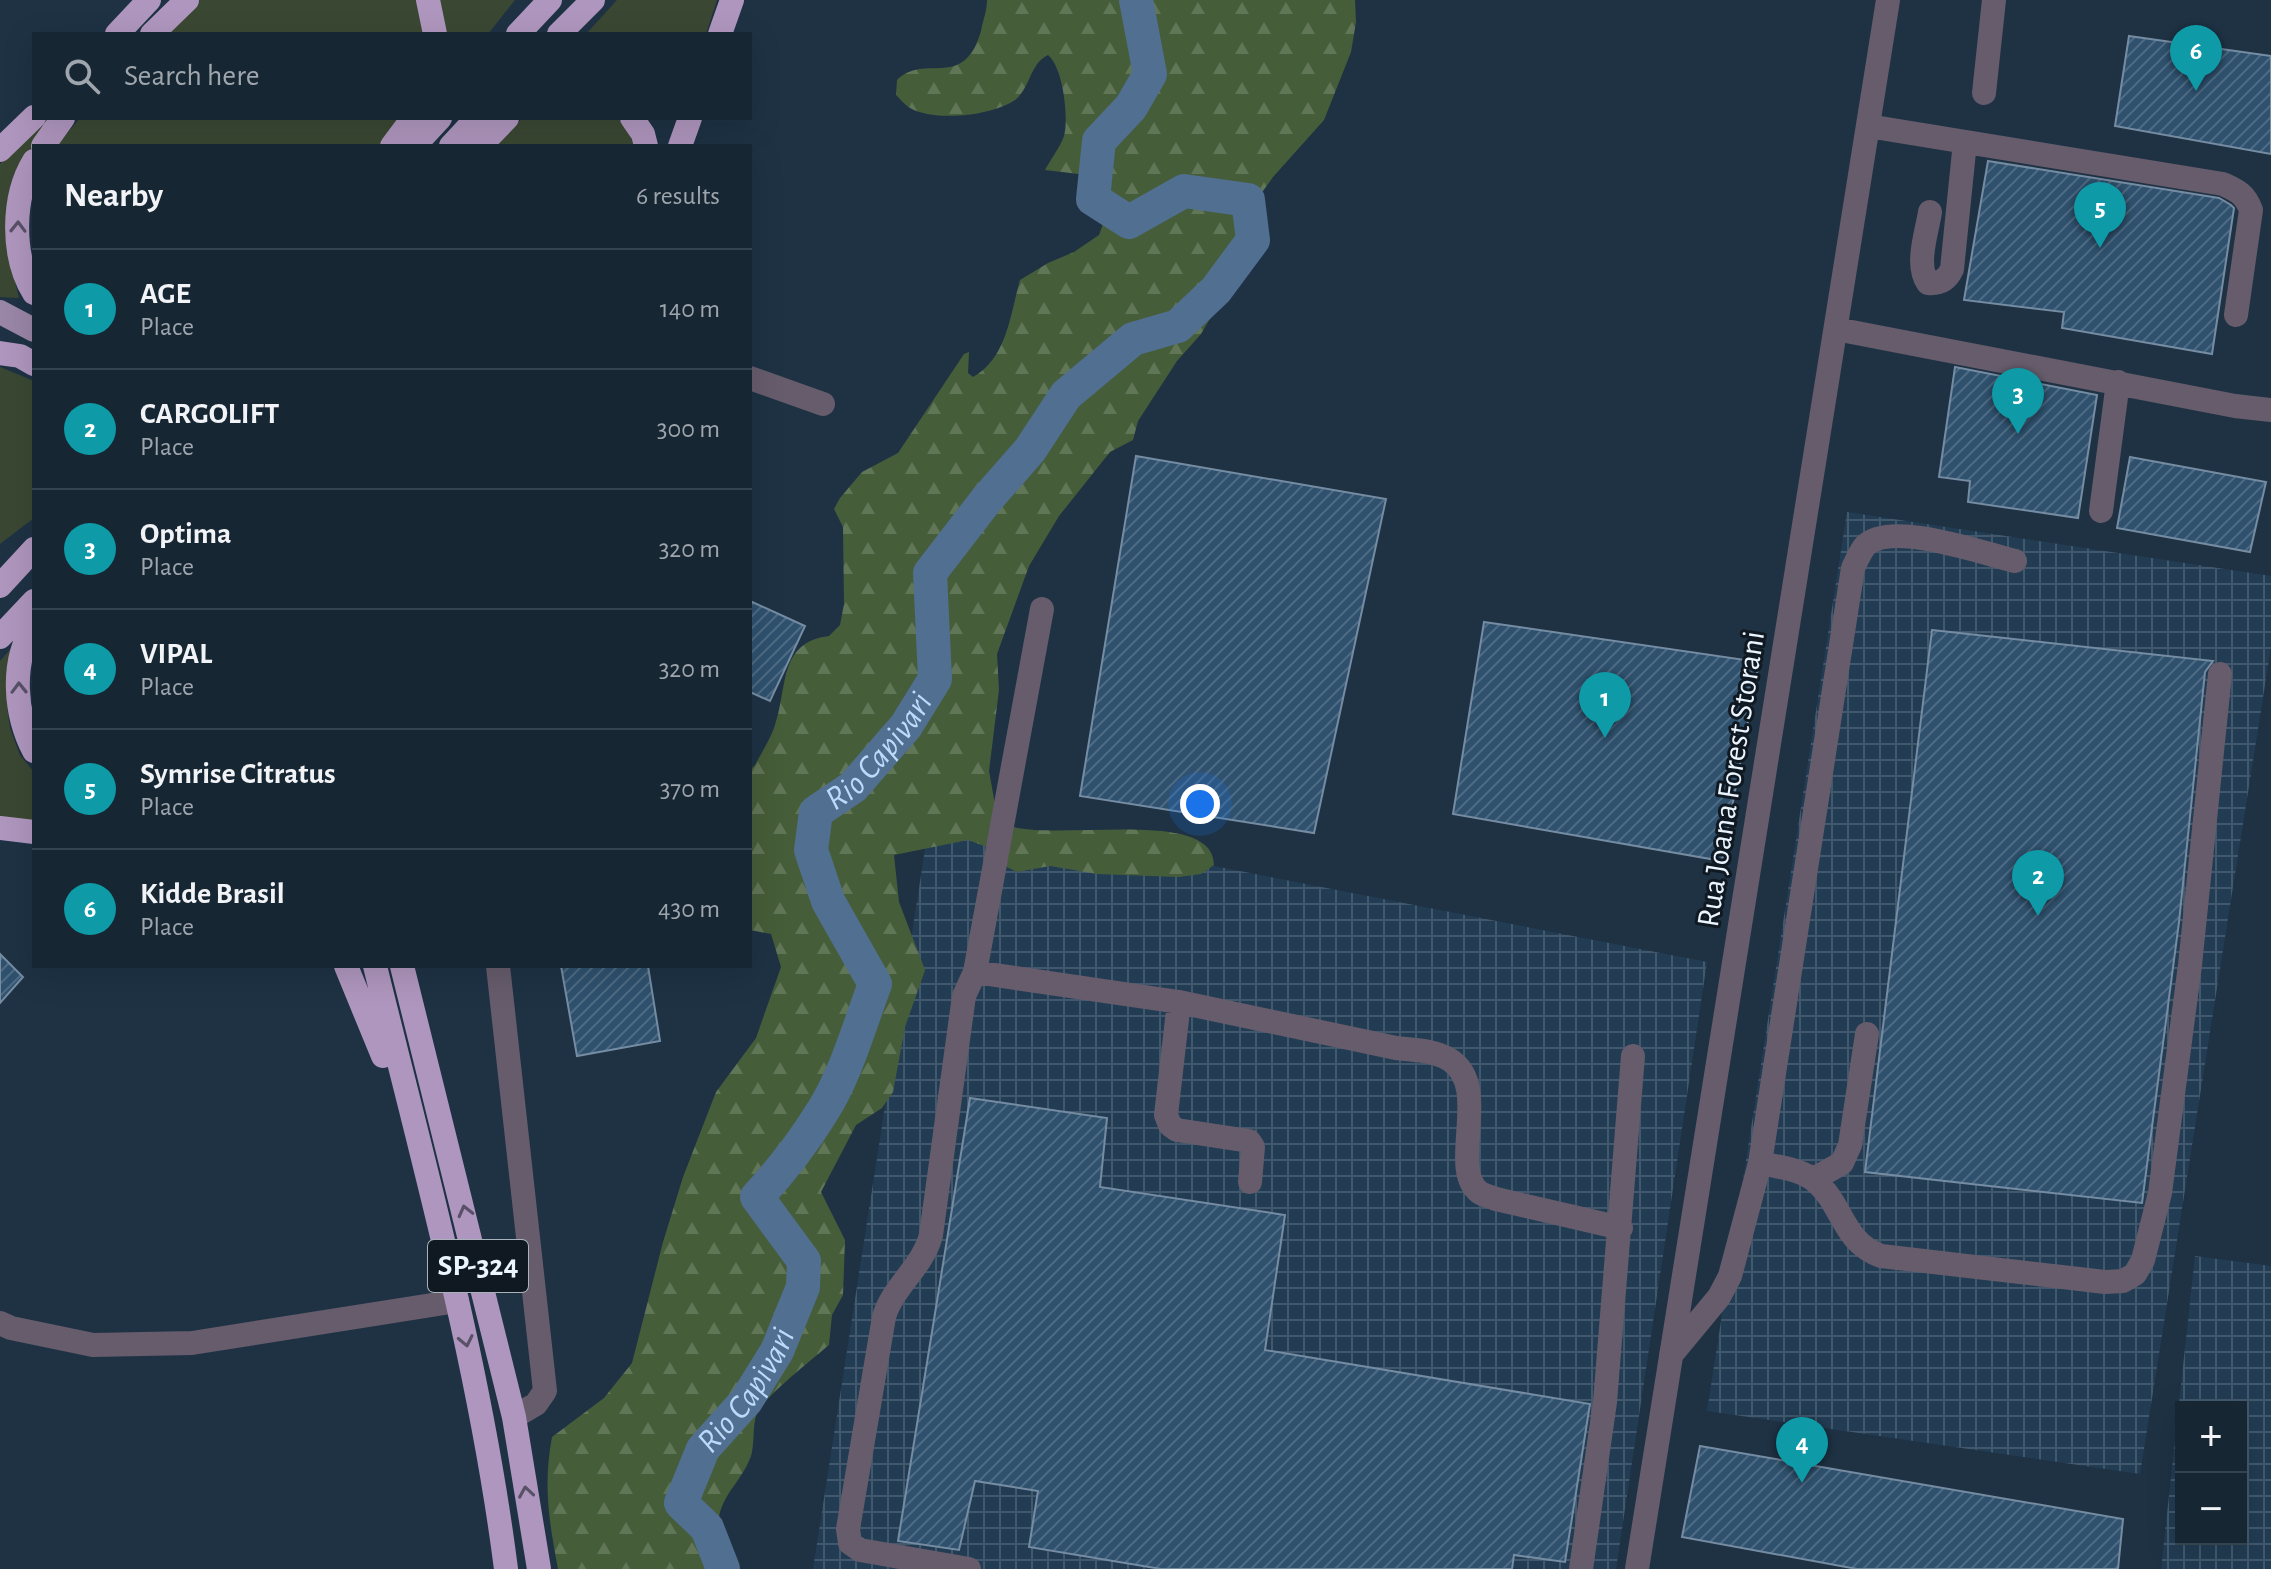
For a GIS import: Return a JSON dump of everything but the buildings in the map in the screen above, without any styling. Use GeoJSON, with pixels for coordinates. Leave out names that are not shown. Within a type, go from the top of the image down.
{"type":"FeatureCollection","features":[{"type":"Feature","properties":{"kind":"highway"},"geometry":{"type":"LineString","coordinates":[[119,32],[149,0]]}},
{"type":"Feature","properties":{"kind":"highway"},"geometry":{"type":"LineString","coordinates":[[154,32],[187,0]]}},
{"type":"Feature","properties":{"kind":"highway"},"geometry":{"type":"LineString","coordinates":[[428,0],[435,32]]}},
{"type":"Feature","properties":{"kind":"highway"},"geometry":{"type":"LineString","coordinates":[[520,32],[550,0]]}},
{"type":"Feature","properties":{"kind":"highway"},"geometry":{"type":"LineString","coordinates":[[561,32],[593,0]]}},
{"type":"Feature","properties":{"kind":"highway"},"geometry":{"type":"LineString","coordinates":[[721,32],[732,0]]}},
{"type":"Feature","properties":{"kind":"highway"},"geometry":{"type":"LineString","coordinates":[[0,150],[32,119]]}},
{"type":"Feature","properties":{"kind":"highway"},"geometry":{"type":"LineString","coordinates":[[44,144],[62,120]]}},
{"type":"Feature","properties":{"kind":"highway"},"geometry":{"type":"LineString","coordinates":[[394,144],[412,120]]}},
{"type":"Feature","properties":{"kind":"highway"},"geometry":{"type":"LineString","coordinates":[[416,144],[438,120]]}},
{"type":"Feature","properties":{"kind":"highway"},"geometry":{"type":"LineString","coordinates":[[453,144],[475,120]]}},
{"type":"Feature","properties":{"kind":"highway"},"geometry":{"type":"LineString","coordinates":[[482,144],[505,120]]}},
{"type":"Feature","properties":{"kind":"highway"},"geometry":{"type":"LineString","coordinates":[[633,120],[646,144]]}},
{"type":"Feature","properties":{"kind":"highway"},"geometry":{"type":"LineString","coordinates":[[681,144],[689,120]]}},
{"type":"Feature","properties":{"kind":"highway"},"geometry":{"type":"LineString","coordinates":[[32,167],[20,202],[16,228],[20,257],[32,288]]}},
{"type":"Feature","properties":{"kind":"highway"},"geometry":{"type":"LineString","coordinates":[[0,563],[32,539]]}},
{"type":"Feature","properties":{"kind":"highway"},"geometry":{"type":"LineString","coordinates":[[0,586],[32,551]]}},
{"type":"Feature","properties":{"kind":"highway"},"geometry":{"type":"LineString","coordinates":[[0,637],[32,603]]}},
{"type":"Feature","properties":{"kind":"highway"},"geometry":{"type":"LineString","coordinates":[[32,630],[21,653],[18,676],[22,720],[32,746]]}},
{"type":"Feature","properties":{"kind":"highway"},"geometry":{"type":"LineString","coordinates":[[0,828],[32,832]]}},
{"type":"Feature","properties":{"kind":"highway"},"geometry":{"type":"LineString","coordinates":[[347,968],[420,1152]]}},
{"type":"Feature","properties":{"kind":"highway","name":"SP-324"},"geometry":{"type":"LineString","coordinates":[[375,968],[457,1301],[495,1479],[506,1569]]}},
{"type":"Feature","properties":{"kind":"highway","name":"SP-324"},"geometry":{"type":"LineString","coordinates":[[403,968],[514,1417],[539,1569]]}},
{"type":"Feature","properties":{"kind":"highway"},"geometry":{"type":"LineString","coordinates":[[419,968],[451,1157]]}},
{"type":"Feature","properties":{"kind":"main road"},"geometry":{"type":"LineString","coordinates":[[0,312],[32,329]]}},
{"type":"Feature","properties":{"kind":"lane","name":"Rua Joana Forest Storani"},"geometry":{"type":"LineString","coordinates":[[1637,1569],[1888,0]]}},
{"type":"Feature","properties":{"kind":"lane"},"geometry":{"type":"LineString","coordinates":[[1984,93],[1994,0]]}},
{"type":"Feature","properties":{"kind":"lane"},"geometry":{"type":"LineString","coordinates":[[1868,126],[2223,184],[2246,196],[2251,210],[2236,315]]}},
{"type":"Feature","properties":{"kind":"lane"},"geometry":{"type":"LineString","coordinates":[[1930,212],[1923,253],[1923,276],[1928,283],[1937,283],[1948,278],[1952,269],[1965,142]]}},
{"type":"Feature","properties":{"kind":"lane"},"geometry":{"type":"LineString","coordinates":[[1836,329],[2235,406],[2271,410]]}},
{"type":"Feature","properties":{"kind":"lane"},"geometry":{"type":"LineString","coordinates":[[752,379],[823,404]]}},
{"type":"Feature","properties":{"kind":"lane"},"geometry":{"type":"LineString","coordinates":[[2101,511],[2118,382]]}},
{"type":"Feature","properties":{"kind":"lane"},"geometry":{"type":"LineString","coordinates":[[1669,1357],[1719,1297],[1730,1276],[1760,1163],[1853,568],[1865,546],[1883,536],[1909,536],[2015,561]]}},
{"type":"Feature","properties":{"kind":"lane"},"geometry":{"type":"LineString","coordinates":[[969,1569],[860,1550],[850,1543],[848,1529],[888,1302],[927,1250],[931,1235],[964,996],[975,972],[1042,609]]}},
{"type":"Feature","properties":{"kind":"lane"},"geometry":{"type":"LineString","coordinates":[[1760,1163],[1814,1179],[1853,1238],[1865,1250],[1881,1256],[2105,1282],[2123,1281],[2135,1274],[2143,1260],[2160,1193],[2190,965],[2220,674]]}},
{"type":"Feature","properties":{"kind":"lane"},"geometry":{"type":"LineString","coordinates":[[498,968],[545,1380],[542,1398],[514,1417]]}},
{"type":"Feature","properties":{"kind":"lane"},"geometry":{"type":"LineString","coordinates":[[975,972],[1179,1002],[1396,1048],[1432,1052],[1450,1060],[1460,1069],[1469,1086],[1468,1175],[1478,1192],[1621,1228]]}},
{"type":"Feature","properties":{"kind":"lane"},"geometry":{"type":"LineString","coordinates":[[1179,1002],[1166,1115],[1170,1125],[1177,1130],[1249,1141],[1253,1147],[1250,1182]]}},
{"type":"Feature","properties":{"kind":"lane"},"geometry":{"type":"LineString","coordinates":[[1814,1179],[1842,1163],[1850,1145],[1867,1034]]}},
{"type":"Feature","properties":{"kind":"lane"},"geometry":{"type":"LineString","coordinates":[[1581,1569],[1605,1402],[1633,1056]]}},
{"type":"Feature","properties":{"kind":"lane"},"geometry":{"type":"LineString","coordinates":[[0,1323],[93,1345],[192,1343],[457,1301]]}},
{"type":"Feature","properties":{"kind":"shaded area"},"geometry":{"type":"Polygon","coordinates":[[[1847,512],[2271,576],[2271,647],[2140,1474],[1707,1411],[1847,512]]]}},
{"type":"Feature","properties":{"kind":"shaded area"},"geometry":{"type":"Polygon","coordinates":[[[931,811],[1707,962],[1616,1569],[813,1569],[931,811]]]}},
{"type":"Feature","properties":{"kind":"shaded area"},"geometry":{"type":"Polygon","coordinates":[[[2195,1256],[2271,1266],[2271,1569],[2161,1569],[2175,1440],[2175,1545],[2247,1545],[2247,1401],[2179,1401],[2195,1256]]]}},
{"type":"Feature","properties":{"kind":"green space"},"geometry":{"type":"Polygon","coordinates":[[[196,0],[416,0],[423,32],[164,32],[196,0]]]}},
{"type":"Feature","properties":{"kind":"green space"},"geometry":{"type":"Polygon","coordinates":[[[437,0],[515,0],[490,32],[443,32],[437,0]]]}},
{"type":"Feature","properties":{"kind":"green space"},"geometry":{"type":"Polygon","coordinates":[[[617,0],[717,0],[707,32],[588,32],[617,0]]]}},
{"type":"Feature","properties":{"kind":"green space"},"geometry":{"type":"Polygon","coordinates":[[[987,0],[1355,0],[1356,22],[1351,52],[1324,120],[1273,177],[1250,209],[1239,269],[1201,334],[1177,361],[1138,421],[1133,440],[1110,452],[1059,516],[1029,566],[997,654],[999,690],[989,771],[998,821],[1017,828],[1155,831],[1185,835],[1206,846],[1214,865],[1201,874],[1179,877],[1097,874],[1050,866],[1017,872],[1007,867],[995,850],[968,840],[894,855],[899,902],[925,970],[905,1027],[893,1092],[882,1108],[856,1125],[821,1192],[845,1240],[843,1295],[832,1315],[829,1345],[779,1388],[757,1413],[751,1456],[729,1493],[718,1521],[719,1540],[727,1569],[558,1569],[548,1503],[552,1437],[604,1398],[632,1363],[683,1177],[716,1092],[756,1038],[781,967],[771,934],[752,930],[752,768],[773,730],[793,657],[801,647],[829,636],[840,625],[844,604],[843,527],[834,509],[862,472],[898,453],[964,354],[969,352],[968,373],[973,377],[984,369],[1006,334],[1020,280],[1099,235],[1110,205],[1087,175],[1045,170],[1064,136],[1066,117],[1058,70],[1048,55],[1037,64],[1015,100],[992,110],[963,115],[933,115],[910,108],[896,95],[897,80],[908,72],[954,66],[964,60],[973,49],[987,0]]]}},
{"type":"Feature","properties":{"kind":"green space"},"geometry":{"type":"Polygon","coordinates":[[[43,120],[56,120],[48,144],[32,144],[32,189],[9,255],[19,298],[0,297],[0,164],[43,120]]]}},
{"type":"Feature","properties":{"kind":"green space"},"geometry":{"type":"Polygon","coordinates":[[[78,120],[399,120],[381,144],[58,144],[78,120]]]}},
{"type":"Feature","properties":{"kind":"green space"},"geometry":{"type":"Polygon","coordinates":[[[521,120],[619,120],[627,127],[633,144],[495,144],[521,120]]]}},
{"type":"Feature","properties":{"kind":"green space"},"geometry":{"type":"Polygon","coordinates":[[[0,367],[32,380],[32,520],[0,544],[0,367]]]}},
{"type":"Feature","properties":{"kind":"green space"},"geometry":{"type":"Polygon","coordinates":[[[14,645],[7,707],[10,728],[20,755],[32,770],[32,821],[0,817],[0,661],[14,645]]]}},
{"type":"Feature","properties":{"kind":"waterway","name":"Rio Capivari"},"geometry":{"type":"LineString","coordinates":[[723,1569],[707,1528],[681,1503],[703,1449],[746,1401],[777,1351],[803,1287],[804,1261],[757,1197],[799,1146],[830,1098],[845,1067],[875,984],[828,901],[811,850],[816,812],[853,787],[906,726],[935,679],[930,573],[987,499],[1030,450],[1066,395],[1133,339],[1178,326],[1216,290],[1253,240],[1248,200],[1184,191],[1129,222],[1093,199],[1099,141],[1131,107],[1150,74],[1136,0]]}},
{"type":"Feature","properties":{"kind":"place","name":"Kidde Brasil"},"geometry":{"type":"Point","coordinates":[2196,91]}},
{"type":"Feature","properties":{"kind":"place","name":"Symrise Citratus"},"geometry":{"type":"Point","coordinates":[2100,248]}},
{"type":"Feature","properties":{"kind":"place","name":"Optima"},"geometry":{"type":"Point","coordinates":[2018,434]}},
{"type":"Feature","properties":{"kind":"place","name":"AGE"},"geometry":{"type":"Point","coordinates":[1605,738]}},
{"type":"Feature","properties":{"kind":"place","name":"CARGOLIFT"},"geometry":{"type":"Point","coordinates":[2038,916]}},
{"type":"Feature","properties":{"kind":"place","name":"VIPAL"},"geometry":{"type":"Point","coordinates":[1802,1483]}}]}
